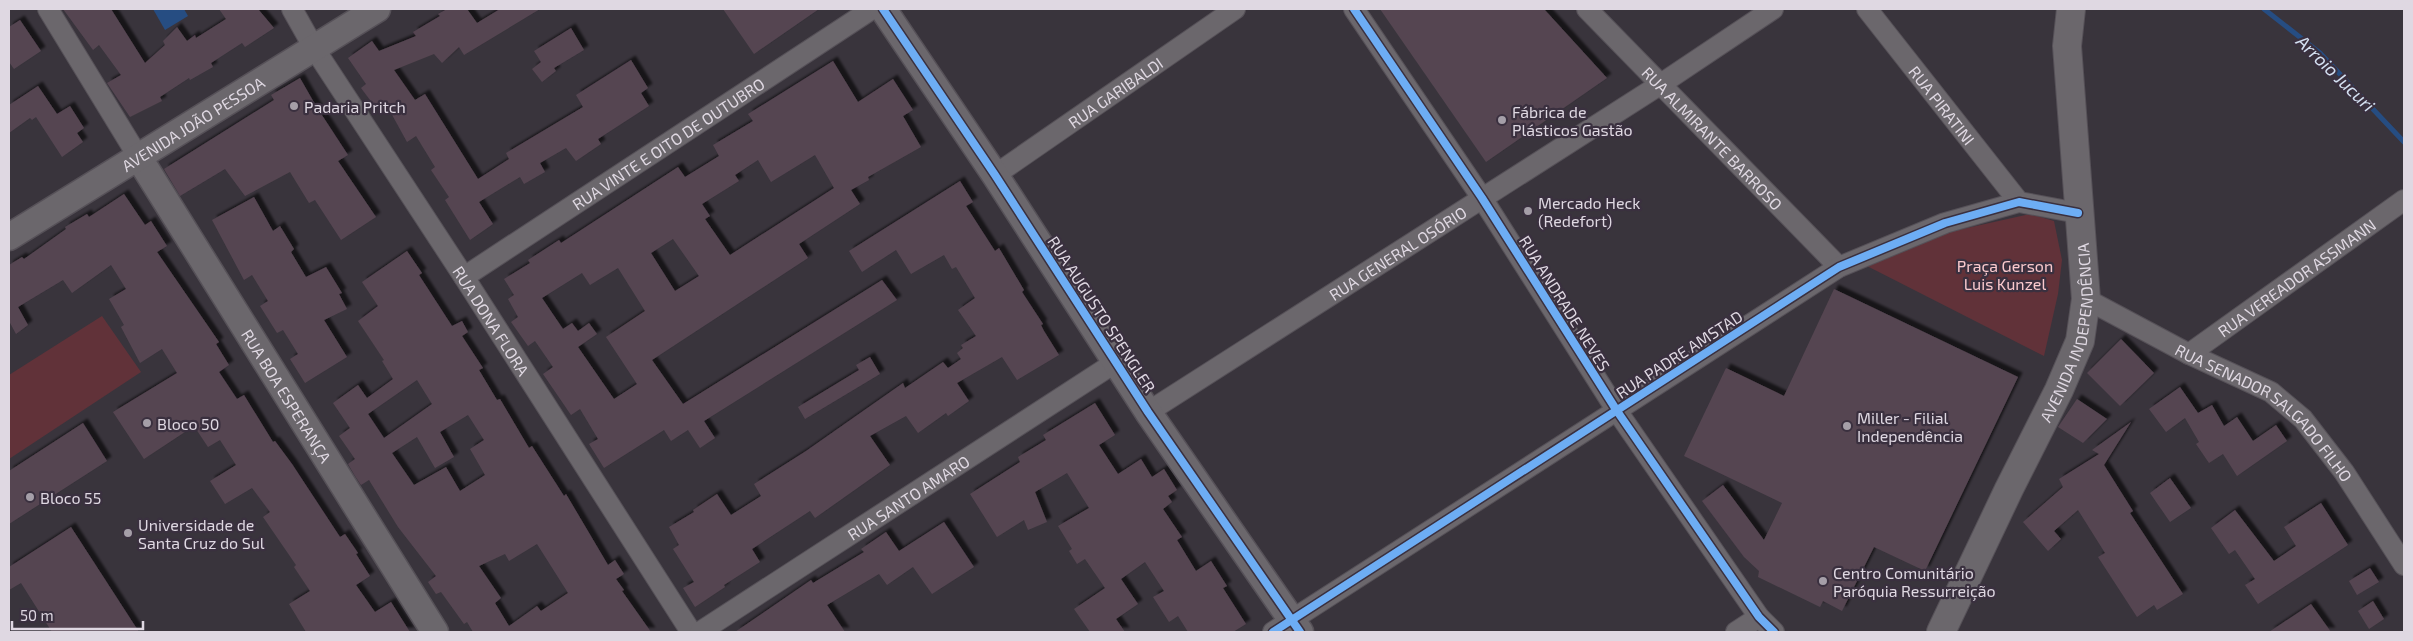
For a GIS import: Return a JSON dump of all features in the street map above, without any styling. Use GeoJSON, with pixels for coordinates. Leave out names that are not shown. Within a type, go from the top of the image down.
{"type":"FeatureCollection","features":[{"type":"Feature","properties":{"kind":"main road","name":"AVENIDA INDEPENDÊNCIA"},"geometry":{"type":"LineString","coordinates":[[1942,632],[2009,489],[2059,390],[2080,341],[2086,299],[2067,46],[2071,9]]}},
{"type":"Feature","properties":{"kind":"street"},"geometry":{"type":"LineString","coordinates":[[48,9],[139,158]]}},
{"type":"Feature","properties":{"kind":"street","name":"RUA DONA FLORA"},"geometry":{"type":"LineString","coordinates":[[292,9],[314,48],[464,277],[691,632]]}},
{"type":"Feature","properties":{"kind":"street","name":"AVENIDA JOÃO PESSOA"},"geometry":{"type":"LineString","coordinates":[[9,237],[377,9]]}},
{"type":"Feature","properties":{"kind":"street","name":"RUA VINTE E OITO DE OUTUBRO"},"geometry":{"type":"LineString","coordinates":[[464,277],[872,9]]}},
{"type":"Feature","properties":{"kind":"street","name":"RUA AUGUSTO SPENGLER"},"geometry":{"type":"LineString","coordinates":[[883,9],[996,175],[1288,628]]}},
{"type":"Feature","properties":{"kind":"street","name":"RUA GARIBALDI"},"geometry":{"type":"LineString","coordinates":[[996,175],[1235,9]]}},
{"type":"Feature","properties":{"kind":"street","name":"RUA ANDRADE NEVES"},"geometry":{"type":"LineString","coordinates":[[1354,9],[1482,198],[1617,410],[1759,618],[1774,632]]}},
{"type":"Feature","properties":{"kind":"street","name":"RUA ALMIRANTE BARROSO"},"geometry":{"type":"LineString","coordinates":[[1587,9],[1839,267]]}},
{"type":"Feature","properties":{"kind":"street","name":"RUA GENERAL OSÓRIO"},"geometry":{"type":"LineString","coordinates":[[1148,412],[1661,84],[1773,9]]}},
{"type":"Feature","properties":{"kind":"street","name":"RUA PIRATINI"},"geometry":{"type":"LineString","coordinates":[[1867,9],[2019,202]]}},
{"type":"Feature","properties":{"kind":"street","name":"RUA BOA ESPERANÇA"},"geometry":{"type":"LineString","coordinates":[[139,158],[435,632]]}},
{"type":"Feature","properties":{"kind":"street","name":"RUA VEREADOR ASSMANN"},"geometry":{"type":"LineString","coordinates":[[2189,354],[2404,200]]}},
{"type":"Feature","properties":{"kind":"street","name":"RUA PADRE AMSTAD"},"geometry":{"type":"LineString","coordinates":[[1288,628],[1617,410],[1839,267],[1945,223],[2019,202],[2078,212]]}},
{"type":"Feature","properties":{"kind":"street","name":"RUA SENADOR SALGADO FILHO"},"geometry":{"type":"LineString","coordinates":[[2086,299],[2189,354],[2271,392],[2302,419],[2344,472],[2404,565]]}},
{"type":"Feature","properties":{"kind":"street","name":"RUA SANTO AMARO"},"geometry":{"type":"LineString","coordinates":[[700,632],[1116,362]]}},
{"type":"Feature","properties":{"kind":"street"},"geometry":{"type":"LineString","coordinates":[[1736,632],[1759,618]]}},
{"type":"Feature","properties":{"kind":"green space","name":"Praça Gerson Luis Kunzel"},"geometry":{"type":"Polygon","coordinates":[[[2030,214],[2054,221],[2062,260],[2058,294],[2044,356],[1867,266],[1940,234],[2030,214]]]}},
{"type":"Feature","properties":{"kind":"green space"},"geometry":{"type":"Polygon","coordinates":[[[102,316],[141,372],[9,459],[9,375],[102,316]]]}},
{"type":"Feature","properties":{"kind":"water"},"geometry":{"type":"Polygon","coordinates":[[[153,9],[184,9],[188,16],[165,30],[153,9]]]}},
{"type":"Feature","properties":{"kind":"building"},"geometry":{"type":"Polygon","coordinates":[[[63,9],[111,9],[145,63],[165,45],[163,41],[177,27],[187,41],[195,35],[196,38],[226,19],[219,9],[258,9],[274,28],[245,47],[242,43],[211,63],[213,67],[190,80],[189,78],[160,97],[162,101],[130,117],[107,83],[121,75],[99,45],[93,50],[63,9]]]}},
{"type":"Feature","properties":{"kind":"building"},"geometry":{"type":"Polygon","coordinates":[[[447,9],[467,9],[477,23],[500,9],[540,9],[464,55],[459,47],[442,63],[434,54],[394,70],[415,100],[425,94],[478,179],[509,159],[506,153],[583,107],[576,95],[631,60],[648,88],[641,93],[649,106],[598,139],[601,144],[576,161],[566,148],[540,163],[545,172],[524,184],[520,177],[479,202],[493,224],[470,240],[445,200],[449,197],[431,170],[435,167],[416,136],[407,142],[385,102],[376,108],[361,88],[366,84],[348,58],[372,41],[379,51],[416,36],[413,32],[440,16],[438,14],[447,9]]]}},
{"type":"Feature","properties":{"kind":"building"},"geometry":{"type":"Polygon","coordinates":[[[723,9],[819,9],[754,54],[723,9]]]}},
{"type":"Feature","properties":{"kind":"building","name":"Fábrica de Plásticos Gastão"},"geometry":{"type":"Polygon","coordinates":[[[1380,9],[1544,9],[1607,78],[1486,162],[1380,9]]]}},
{"type":"Feature","properties":{"kind":"building"},"geometry":{"type":"Polygon","coordinates":[[[20,20],[41,51],[14,69],[9,62],[9,27],[20,20]]]}},
{"type":"Feature","properties":{"kind":"building"},"geometry":{"type":"Polygon","coordinates":[[[571,28],[584,50],[554,68],[556,71],[542,82],[532,69],[541,62],[534,51],[571,28]]]}},
{"type":"Feature","properties":{"kind":"building"},"geometry":{"type":"Polygon","coordinates":[[[833,61],[858,102],[893,79],[913,110],[903,116],[921,147],[868,177],[869,180],[851,190],[860,204],[799,244],[808,258],[652,360],[683,404],[882,280],[897,300],[704,421],[715,438],[700,448],[688,430],[671,441],[664,430],[604,468],[589,444],[598,439],[580,409],[571,415],[543,374],[553,367],[535,341],[528,346],[511,322],[518,317],[508,299],[514,295],[504,279],[530,263],[528,260],[559,240],[561,243],[678,167],[685,177],[719,156],[713,145],[753,121],[748,114],[833,61]],[[815,155],[771,182],[758,160],[735,175],[739,181],[702,204],[710,216],[705,219],[730,255],[834,188],[815,155]],[[673,239],[651,253],[675,291],[699,276],[673,239]],[[618,268],[590,285],[582,273],[542,298],[563,329],[572,323],[578,331],[589,323],[597,334],[578,347],[614,399],[637,384],[606,337],[645,311],[618,268]]]}},
{"type":"Feature","properties":{"kind":"building"},"geometry":{"type":"Polygon","coordinates":[[[300,78],[348,155],[338,161],[376,217],[341,240],[315,200],[309,203],[290,172],[245,196],[225,169],[180,196],[164,169],[274,100],[271,95],[300,78]]]}},
{"type":"Feature","properties":{"kind":"building"},"geometry":{"type":"Polygon","coordinates":[[[38,86],[57,114],[70,106],[84,128],[77,133],[83,142],[62,157],[36,117],[32,120],[30,118],[9,133],[9,105],[38,86]]]}},
{"type":"Feature","properties":{"kind":"building"},"geometry":{"type":"Polygon","coordinates":[[[960,181],[973,202],[966,206],[995,251],[999,248],[1059,355],[1017,380],[1002,357],[957,383],[969,401],[948,416],[946,413],[918,433],[906,416],[870,436],[890,465],[815,518],[810,511],[752,549],[760,562],[724,585],[725,587],[695,607],[683,588],[694,582],[673,549],[679,545],[669,527],[694,512],[693,510],[717,494],[731,515],[761,496],[754,484],[806,451],[903,383],[905,388],[943,362],[948,368],[961,359],[957,353],[963,348],[961,345],[976,336],[958,310],[975,298],[956,267],[952,269],[944,255],[911,274],[896,250],[862,272],[849,251],[960,181]]]}},
{"type":"Feature","properties":{"kind":"building"},"geometry":{"type":"Polygon","coordinates":[[[124,194],[145,225],[151,221],[167,246],[157,252],[219,342],[216,344],[229,365],[219,372],[237,399],[244,395],[273,442],[275,441],[292,464],[340,537],[345,534],[358,553],[356,554],[370,576],[356,585],[375,612],[391,602],[410,632],[306,632],[289,604],[310,591],[294,567],[296,565],[263,517],[270,512],[252,488],[225,504],[210,481],[236,465],[220,440],[208,447],[194,426],[144,459],[113,412],[177,373],[162,349],[140,363],[121,327],[124,325],[109,299],[126,289],[111,265],[72,293],[63,280],[18,307],[28,325],[16,334],[9,321],[9,265],[22,257],[24,259],[66,229],[65,227],[87,214],[89,217],[124,194]]]}},
{"type":"Feature","properties":{"kind":"building"},"geometry":{"type":"Polygon","coordinates":[[[254,197],[273,231],[280,226],[294,249],[291,252],[306,277],[326,267],[342,293],[339,294],[347,309],[324,320],[347,357],[305,383],[290,359],[298,354],[283,330],[277,333],[260,306],[268,301],[252,275],[244,280],[212,220],[254,197]]]}},
{"type":"Feature","properties":{"kind":"building"},"geometry":{"type":"Polygon","coordinates":[[[407,251],[422,273],[419,275],[452,326],[462,321],[468,332],[462,336],[483,368],[479,370],[497,400],[500,399],[529,448],[532,446],[564,496],[566,494],[608,565],[615,560],[624,574],[616,579],[624,590],[622,591],[651,632],[473,632],[467,622],[464,624],[441,592],[436,594],[428,582],[436,576],[398,527],[369,480],[361,485],[348,464],[355,459],[339,436],[350,428],[333,403],[358,385],[367,398],[393,379],[382,361],[384,360],[358,321],[378,306],[362,282],[407,251]],[[417,380],[368,414],[384,438],[432,404],[417,380]],[[468,415],[440,432],[454,457],[435,468],[417,437],[392,453],[414,485],[446,467],[460,491],[485,475],[470,449],[484,440],[468,415]],[[537,544],[509,561],[505,554],[479,566],[501,598],[495,603],[509,626],[537,606],[541,611],[568,593],[537,544]]]}},
{"type":"Feature","properties":{"kind":"building","name":"Miller - Filial Independência"},"geometry":{"type":"Polygon","coordinates":[[[1834,289],[2018,377],[1925,571],[1874,547],[1842,611],[1823,601],[1820,607],[1758,577],[1759,571],[1744,557],[1702,501],[1723,485],[1764,540],[1782,503],[1684,456],[1726,368],[1784,396],[1834,289]]]}},
{"type":"Feature","properties":{"kind":"building"},"geometry":{"type":"Polygon","coordinates":[[[2121,339],[2154,373],[2120,406],[2087,373],[2121,339]]]}},
{"type":"Feature","properties":{"kind":"building"},"geometry":{"type":"Polygon","coordinates":[[[870,357],[880,374],[805,419],[798,407],[859,370],[856,365],[870,357]]]}},
{"type":"Feature","properties":{"kind":"building"},"geometry":{"type":"Polygon","coordinates":[[[2180,387],[2198,413],[2212,405],[2224,426],[2237,417],[2253,441],[2276,425],[2287,441],[2237,476],[2223,454],[2209,463],[2196,444],[2199,442],[2185,418],[2166,432],[2149,409],[2180,387]]]}},
{"type":"Feature","properties":{"kind":"building"},"geometry":{"type":"Polygon","coordinates":[[[2077,399],[2107,419],[2083,443],[2058,427],[2077,399]]]}},
{"type":"Feature","properties":{"kind":"building"},"geometry":{"type":"Polygon","coordinates":[[[1095,403],[1115,435],[1099,445],[1118,474],[1141,459],[1152,477],[1164,469],[1177,490],[1168,496],[1172,502],[1163,509],[1182,537],[1177,540],[1196,571],[1211,561],[1227,586],[1223,588],[1246,624],[1233,632],[1188,632],[1178,616],[1169,622],[1153,597],[1164,591],[1145,562],[1121,579],[1138,604],[1116,619],[1125,632],[1090,632],[1074,609],[1105,588],[1085,559],[1077,564],[1069,551],[1072,549],[1058,526],[1089,508],[1067,473],[1035,492],[1047,522],[1028,530],[1024,520],[997,537],[970,494],[1020,462],[1018,457],[1046,440],[1043,435],[1095,403]]]}},
{"type":"Feature","properties":{"kind":"building"},"geometry":{"type":"Polygon","coordinates":[[[2131,422],[2104,465],[2133,511],[2130,513],[2183,594],[2157,610],[2154,605],[2137,617],[2098,557],[2105,553],[2078,510],[2054,531],[2061,539],[2048,551],[2023,522],[2063,487],[2059,479],[2099,454],[2092,450],[2131,422]]]}},
{"type":"Feature","properties":{"kind":"building","name":"Bloco 55"},"geometry":{"type":"Polygon","coordinates":[[[83,423],[107,461],[9,524],[9,471],[83,423]]]}},
{"type":"Feature","properties":{"kind":"building"},"geometry":{"type":"Polygon","coordinates":[[[2170,478],[2191,508],[2170,522],[2150,493],[2170,478]]]}},
{"type":"Feature","properties":{"kind":"building"},"geometry":{"type":"Polygon","coordinates":[[[2321,503],[2348,545],[2258,604],[2245,585],[2255,579],[2235,550],[2229,554],[2211,528],[2235,510],[2274,561],[2296,546],[2284,527],[2321,503]]]}},
{"type":"Feature","properties":{"kind":"building"},"geometry":{"type":"Polygon","coordinates":[[[944,522],[974,567],[932,594],[913,567],[887,585],[879,574],[827,605],[845,632],[735,632],[811,580],[813,583],[864,552],[861,549],[886,532],[899,551],[944,522]]]}},
{"type":"Feature","properties":{"kind":"building"},"geometry":{"type":"Polygon","coordinates":[[[71,527],[139,632],[52,632],[21,583],[9,590],[9,567],[71,527]]]}},
{"type":"Feature","properties":{"kind":"building"},"geometry":{"type":"Polygon","coordinates":[[[2370,568],[2379,582],[2357,595],[2349,581],[2370,568]]]}},
{"type":"Feature","properties":{"kind":"building"},"geometry":{"type":"Polygon","coordinates":[[[2373,601],[2384,619],[2369,629],[2358,611],[2373,601]]]}},
{"type":"Feature","properties":{"kind":"building"},"geometry":{"type":"Polygon","coordinates":[[[2311,604],[2331,632],[2269,632],[2311,604]]]}},
{"type":"Feature","properties":{"kind":"waterway","name":"Arroio Jucuri"},"geometry":{"type":"LineString","coordinates":[[2264,9],[2320,53],[2404,142]]}},
{"type":"Feature","properties":{"kind":"cycle path"},"geometry":{"type":"LineString","coordinates":[[883,9],[995,175],[1148,412],[1300,632]]}},
{"type":"Feature","properties":{"kind":"cycle path"},"geometry":{"type":"LineString","coordinates":[[1354,9],[1482,198],[1617,411],[1759,617],[1774,632]]}},
{"type":"Feature","properties":{"kind":"cycle path"},"geometry":{"type":"LineString","coordinates":[[1273,632],[1839,267],[1945,223],[2019,202],[2078,213]]}},
{"type":"Feature","properties":{"kind":"place","name":"Padaria Pritch"},"geometry":{"type":"Point","coordinates":[294,106]}},
{"type":"Feature","properties":{"kind":"place","name":"Fábrica de Plásticos Gastão"},"geometry":{"type":"Point","coordinates":[1502,120]}},
{"type":"Feature","properties":{"kind":"place","name":"Mercado Heck (Redefort)"},"geometry":{"type":"Point","coordinates":[1528,211]}},
{"type":"Feature","properties":{"kind":"place","name":"Bloco 50"},"geometry":{"type":"Point","coordinates":[147,423]}},
{"type":"Feature","properties":{"kind":"place","name":"Miller - Filial Independência"},"geometry":{"type":"Point","coordinates":[1847,426]}},
{"type":"Feature","properties":{"kind":"place","name":"Bloco 55"},"geometry":{"type":"Point","coordinates":[30,497]}},
{"type":"Feature","properties":{"kind":"place","name":"Universidade de Santa Cruz do Sul"},"geometry":{"type":"Point","coordinates":[128,533]}},
{"type":"Feature","properties":{"kind":"place","name":"Centro Comunitário Paróquia Ressurreição"},"geometry":{"type":"Point","coordinates":[1823,581]}}]}
